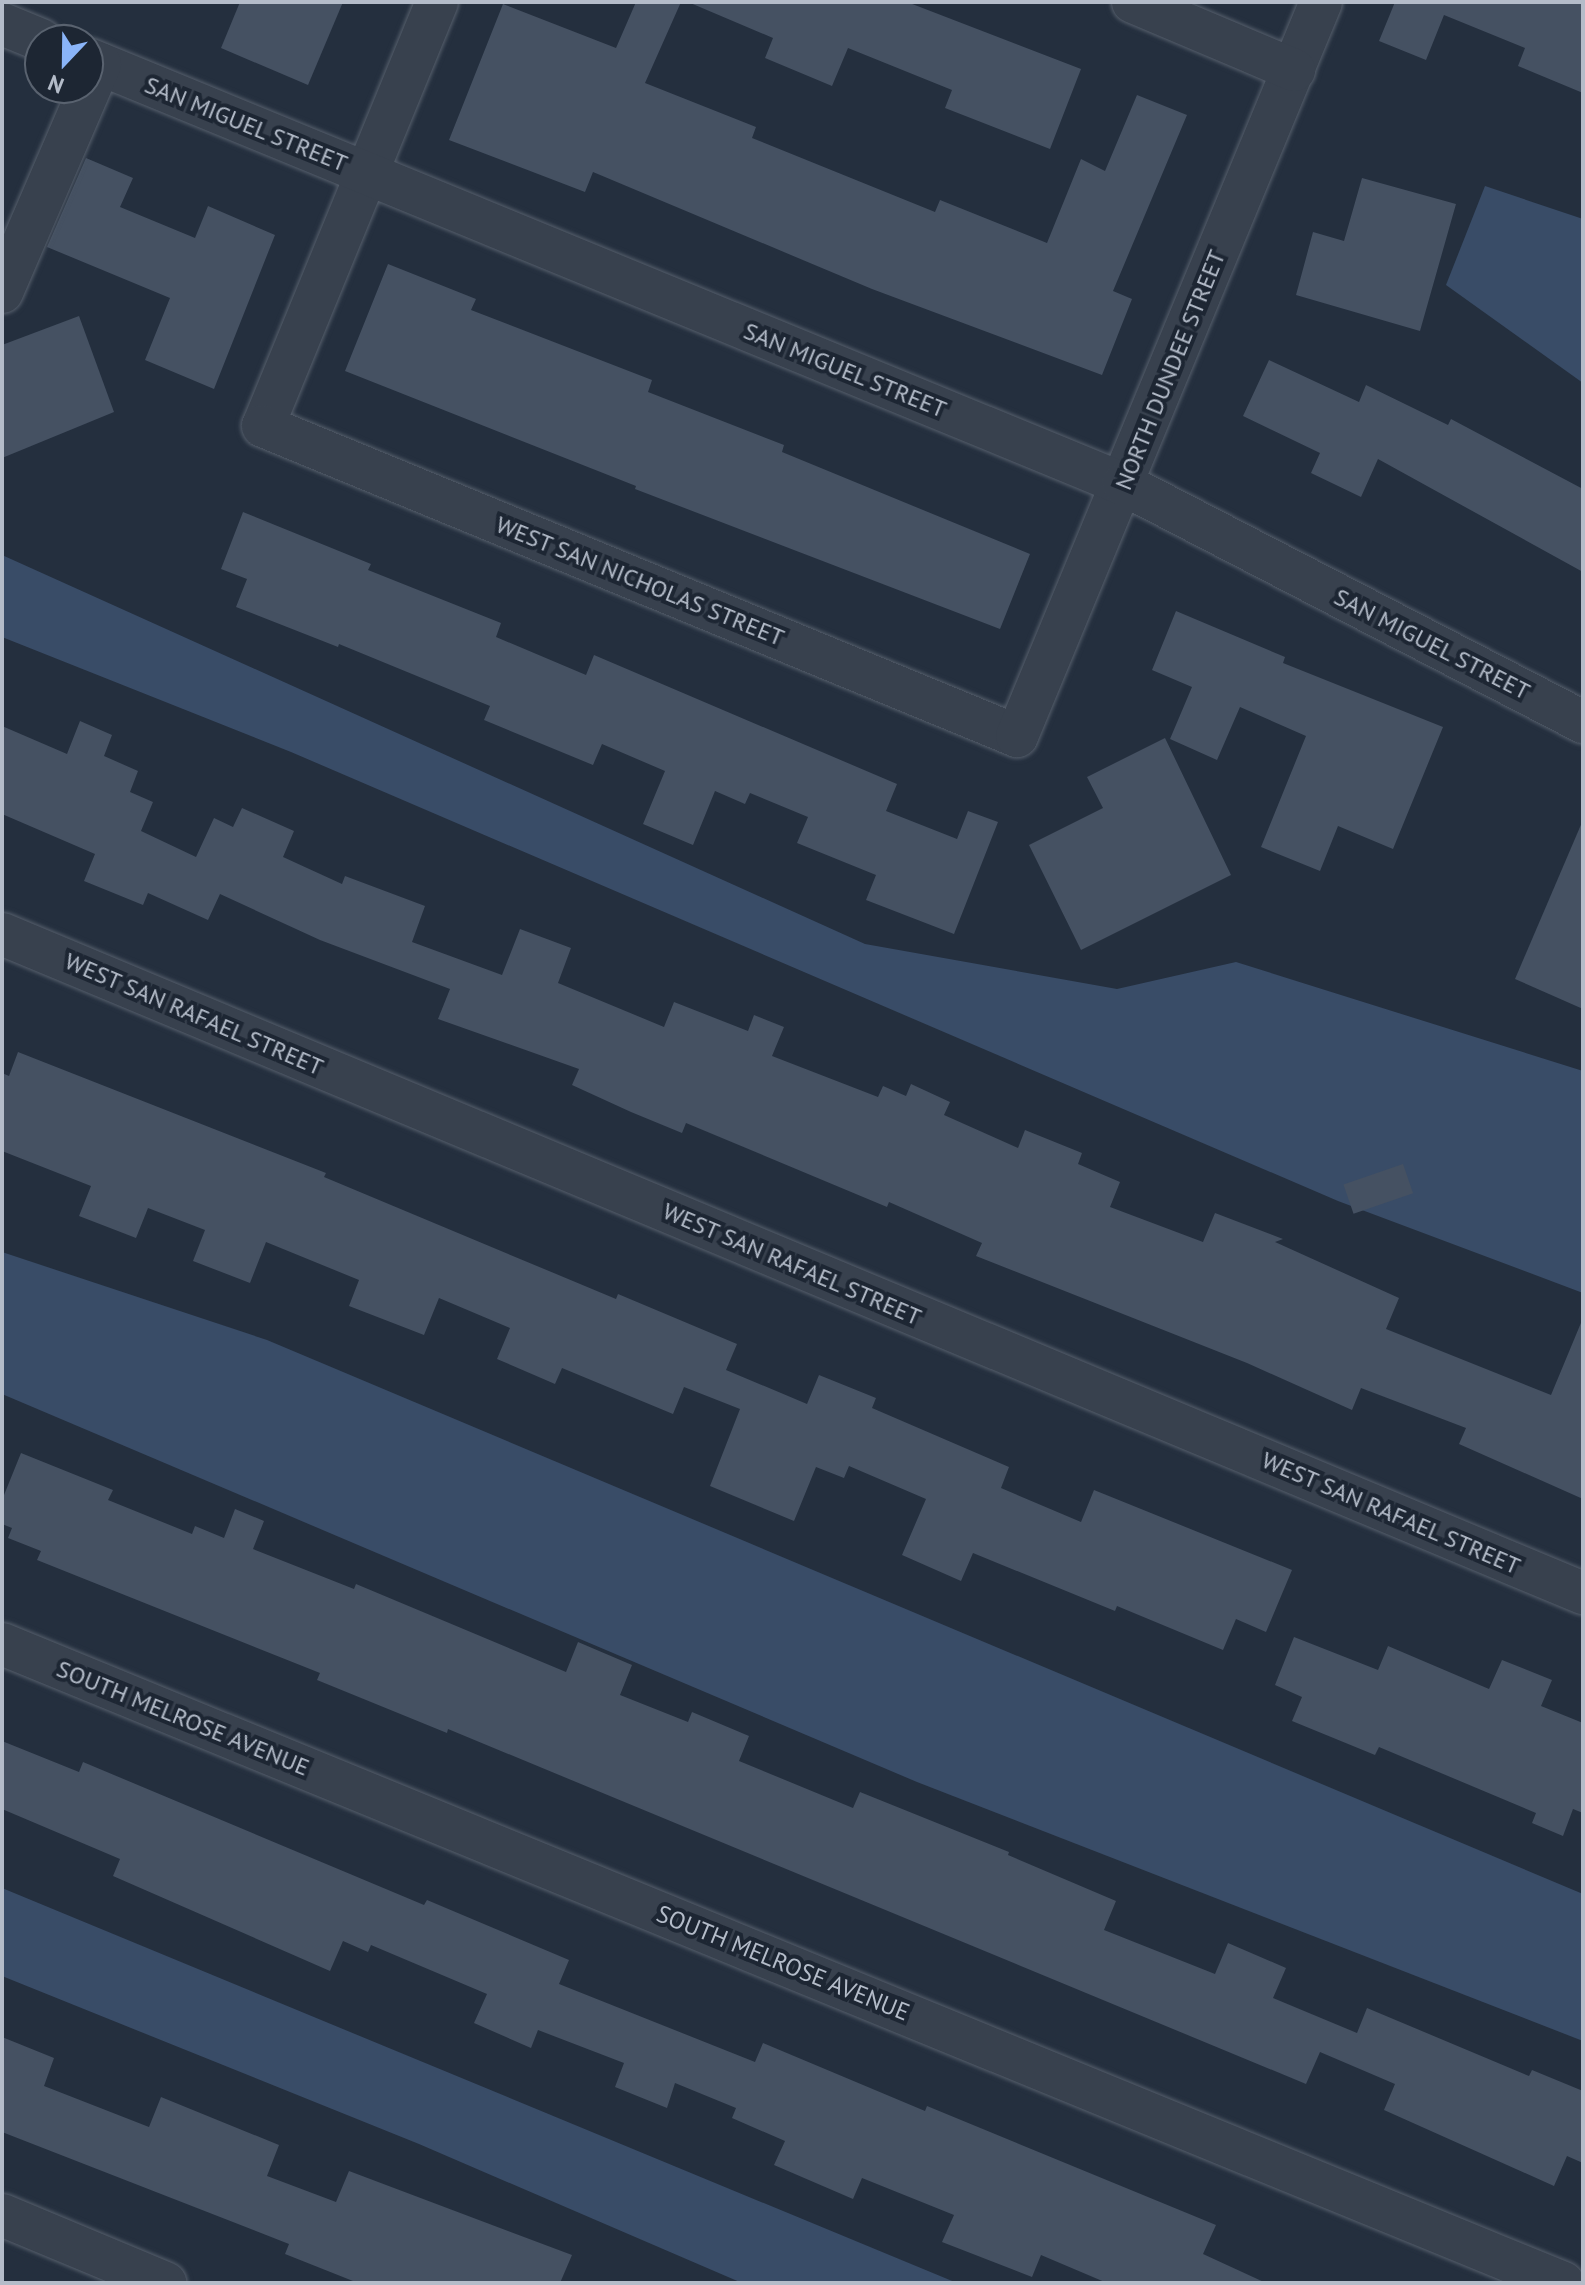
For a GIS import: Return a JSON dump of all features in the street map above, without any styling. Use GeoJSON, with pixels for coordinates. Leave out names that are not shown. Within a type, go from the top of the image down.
{"type":"FeatureCollection","features":[{"type":"Feature","properties":{"kind":"street"},"geometry":{"type":"LineString","coordinates":[[365,174],[437,2]]}},
{"type":"Feature","properties":{"kind":"street"},"geometry":{"type":"LineString","coordinates":[[1133,2],[1294,70]]}},
{"type":"Feature","properties":{"kind":"street","name":"NORTH DUNDEE STREET"},"geometry":{"type":"LineString","coordinates":[[1017,736],[1321,2]]}},
{"type":"Feature","properties":{"kind":"street"},"geometry":{"type":"LineString","coordinates":[[2,24],[24,33]]}},
{"type":"Feature","properties":{"kind":"street","name":"SAN MIGUEL STREET"},"geometry":{"type":"LineString","coordinates":[[104,66],[1123,484],[1583,722]]}},
{"type":"Feature","properties":{"kind":"street"},"geometry":{"type":"LineString","coordinates":[[2,292],[77,104]]}},
{"type":"Feature","properties":{"kind":"street","name":"WEST SAN NICHOLAS STREET"},"geometry":{"type":"LineString","coordinates":[[365,174],[263,426],[1017,736]]}},
{"type":"Feature","properties":{"kind":"street","name":"WEST SAN RAFAEL STREET"},"geometry":{"type":"LineString","coordinates":[[2,934],[1583,1593]]}},
{"type":"Feature","properties":{"kind":"street","name":"SOUTH MELROSE AVENUE"},"geometry":{"type":"LineString","coordinates":[[2,1644],[1563,2283]]}},
{"type":"Feature","properties":{"kind":"street"},"geometry":{"type":"LineString","coordinates":[[2,2215],[165,2283]]}},
{"type":"Feature","properties":{"kind":"water"},"geometry":{"type":"Polygon","coordinates":[[[1485,186],[1583,219],[1583,383],[1446,285],[1485,186]]]}},
{"type":"Feature","properties":{"kind":"water"},"geometry":{"type":"Polygon","coordinates":[[[2,555],[865,944],[1117,989],[1236,962],[1583,1071],[1583,1293],[1338,1201],[291,752],[2,637],[2,555]]]}},
{"type":"Feature","properties":{"kind":"water"},"geometry":{"type":"Polygon","coordinates":[[[2,1252],[267,1340],[1583,1894],[1583,2041],[917,1782],[2,1394],[2,1252]]]}},
{"type":"Feature","properties":{"kind":"water"},"geometry":{"type":"Polygon","coordinates":[[[2,1888],[957,2283],[742,2283],[419,2144],[2,1976],[2,1888]]]}},
{"type":"Feature","properties":{"kind":"building"},"geometry":{"type":"Polygon","coordinates":[[[240,2],[343,2],[308,85],[221,48],[240,2]]]}},
{"type":"Feature","properties":{"kind":"building"},"geometry":{"type":"Polygon","coordinates":[[[636,2],[681,2],[645,83],[756,127],[752,138],[935,212],[940,200],[1047,243],[1081,159],[1105,171],[1137,95],[1187,115],[1113,291],[1132,299],[1102,375],[872,289],[593,172],[585,192],[449,140],[503,4],[616,48],[636,2]]]}},
{"type":"Feature","properties":{"kind":"building"},"geometry":{"type":"Polygon","coordinates":[[[688,2],[907,2],[1081,69],[1050,149],[945,108],[952,90],[848,48],[832,86],[765,58],[773,38],[688,2]]]}},
{"type":"Feature","properties":{"kind":"building"},"geometry":{"type":"Polygon","coordinates":[[[1395,2],[1583,2],[1583,93],[1518,66],[1525,48],[1444,15],[1426,60],[1379,41],[1395,2]]]}},
{"type":"Feature","properties":{"kind":"building"},"geometry":{"type":"Polygon","coordinates":[[[86,158],[133,178],[120,207],[195,238],[208,206],[275,235],[214,389],[145,360],[170,298],[47,247],[86,158]]]}},
{"type":"Feature","properties":{"kind":"building"},"geometry":{"type":"Polygon","coordinates":[[[1362,178],[1456,204],[1420,331],[1296,295],[1313,232],[1344,241],[1362,178]]]}},
{"type":"Feature","properties":{"kind":"building"},"geometry":{"type":"Polygon","coordinates":[[[388,264],[476,299],[471,310],[652,380],[648,392],[784,445],[782,452],[1030,554],[1000,629],[635,489],[636,486],[345,371],[388,264]]]}},
{"type":"Feature","properties":{"kind":"building"},"geometry":{"type":"Polygon","coordinates":[[[79,316],[114,412],[2,458],[2,345],[79,316]]]}},
{"type":"Feature","properties":{"kind":"building"},"geometry":{"type":"Polygon","coordinates":[[[1269,360],[1359,402],[1366,385],[1448,425],[1451,419],[1583,489],[1583,572],[1378,459],[1361,497],[1311,473],[1320,453],[1243,416],[1269,360]]]}},
{"type":"Feature","properties":{"kind":"building"},"geometry":{"type":"Polygon","coordinates":[[[243,512],[371,564],[368,570],[501,623],[496,637],[586,675],[594,655],[897,784],[886,811],[957,839],[968,811],[998,822],[954,934],[866,900],[876,875],[797,843],[808,817],[750,793],[745,804],[715,791],[693,845],[643,824],[665,771],[602,744],[593,765],[484,720],[490,706],[339,644],[338,647],[236,607],[247,579],[221,569],[243,512]]]}},
{"type":"Feature","properties":{"kind":"building"},"geometry":{"type":"Polygon","coordinates":[[[1176,611],[1285,657],[1283,663],[1443,727],[1393,849],[1338,826],[1320,871],[1261,847],[1306,736],[1240,707],[1217,760],[1170,739],[1192,687],[1152,670],[1176,611]]]}},
{"type":"Feature","properties":{"kind":"building"},"geometry":{"type":"Polygon","coordinates":[[[80,721],[112,735],[104,756],[138,771],[130,792],[153,802],[141,831],[196,857],[214,818],[233,827],[242,808],[294,831],[283,857],[342,884],[345,876],[425,906],[412,942],[502,975],[520,929],[571,948],[558,983],[664,1027],[674,1002],[748,1031],[754,1015],[784,1027],[772,1056],[878,1097],[883,1086],[906,1096],[911,1084],[950,1102],[944,1115],[1018,1148],[1025,1130],[1082,1153],[1078,1164],[1120,1182],[1110,1207],[1203,1242],[1215,1213],[1283,1239],[1275,1242],[1399,1298],[1386,1329],[1551,1395],[1583,1318],[1583,1499],[1459,1444],[1466,1428],[1361,1388],[1352,1410],[1247,1363],[976,1256],[982,1243],[889,1202],[887,1207],[686,1123],[682,1133],[631,1112],[572,1085],[579,1069],[438,1019],[450,989],[320,940],[220,894],[208,920],[148,893],[143,905],[84,881],[95,854],[2,814],[2,726],[67,754],[80,721]]]}},
{"type":"Feature","properties":{"kind":"building"},"geometry":{"type":"Polygon","coordinates":[[[1165,738],[1231,875],[1081,950],[1029,845],[1103,808],[1087,777],[1165,738]]]}},
{"type":"Feature","properties":{"kind":"building"},"geometry":{"type":"Polygon","coordinates":[[[1583,820],[1583,1009],[1515,979],[1583,820]]]}},
{"type":"Feature","properties":{"kind":"building"},"geometry":{"type":"Polygon","coordinates":[[[18,1052],[326,1173],[324,1177],[616,1299],[618,1294],[737,1344],[726,1370],[807,1404],[819,1375],[876,1398],[872,1408],[1009,1467],[1001,1488],[1081,1522],[1094,1490],[1292,1570],[1266,1632],[1236,1619],[1223,1650],[1117,1606],[1115,1611],[973,1553],[961,1581],[902,1555],[926,1499],[849,1466],[844,1478],[816,1467],[794,1521],[710,1486],[740,1409],[684,1387],[673,1414],[562,1368],[555,1384],[497,1359],[510,1328],[439,1298],[424,1335],[349,1306],[359,1280],[266,1242],[250,1283],[193,1261],[205,1230],[148,1208],[136,1238],[79,1216],[91,1186],[2,1151],[2,1073],[9,1076],[18,1052]]]}},
{"type":"Feature","properties":{"kind":"building"},"geometry":{"type":"Polygon","coordinates":[[[1403,1164],[1413,1193],[1354,1214],[1343,1185],[1403,1164]]]}},
{"type":"Feature","properties":{"kind":"building"},"geometry":{"type":"Polygon","coordinates":[[[21,1453],[113,1490],[108,1500],[192,1534],[195,1526],[224,1538],[235,1509],[264,1521],[253,1549],[354,1589],[356,1584],[566,1672],[578,1642],[632,1665],[620,1695],[688,1722],[692,1712],[749,1736],[739,1761],[853,1808],[860,1792],[1009,1852],[1008,1855],[1116,1901],[1104,1930],[1215,1974],[1228,1943],[1286,1968],[1273,1998],[1357,2033],[1367,2008],[1529,2076],[1532,2070],[1583,2091],[1583,2163],[1567,2156],[1554,2186],[1384,2110],[1395,2084],[1320,2052],[1306,2084],[448,1729],[447,1733],[317,1680],[320,1673],[37,1560],[41,1551],[8,1538],[12,1528],[2,1524],[2,1500],[21,1453]]]}},
{"type":"Feature","properties":{"kind":"building"},"geometry":{"type":"Polygon","coordinates":[[[1294,1637],[1378,1670],[1388,1646],[1489,1689],[1502,1660],[1552,1680],[1541,1706],[1583,1723],[1583,1813],[1573,1809],[1563,1836],[1532,1823],[1536,1813],[1379,1747],[1375,1755],[1292,1721],[1302,1697],[1275,1685],[1294,1637]]]}},
{"type":"Feature","properties":{"kind":"building"},"geometry":{"type":"Polygon","coordinates":[[[2,1741],[79,1772],[83,1762],[424,1905],[427,1900],[569,1960],[559,1984],[755,2062],[763,2043],[925,2111],[927,2106],[1216,2225],[1203,2254],[1266,2283],[1107,2283],[1041,2255],[1032,2277],[942,2242],[954,2215],[862,2178],[853,2199],[774,2165],[785,2141],[732,2118],[736,2108],[675,2083],[667,2108],[615,2087],[624,2063],[538,2030],[531,2048],[474,2023],[487,1994],[371,1945],[368,1952],[343,1941],[330,1971],[113,1876],[120,1859],[2,1809],[2,1741]]]}},
{"type":"Feature","properties":{"kind":"building"},"geometry":{"type":"Polygon","coordinates":[[[2,2037],[54,2058],[44,2086],[149,2127],[161,2097],[279,2145],[267,2176],[336,2202],[349,2171],[572,2255],[560,2283],[358,2283],[285,2254],[289,2244],[2,2132],[2,2037]]]}}]}
